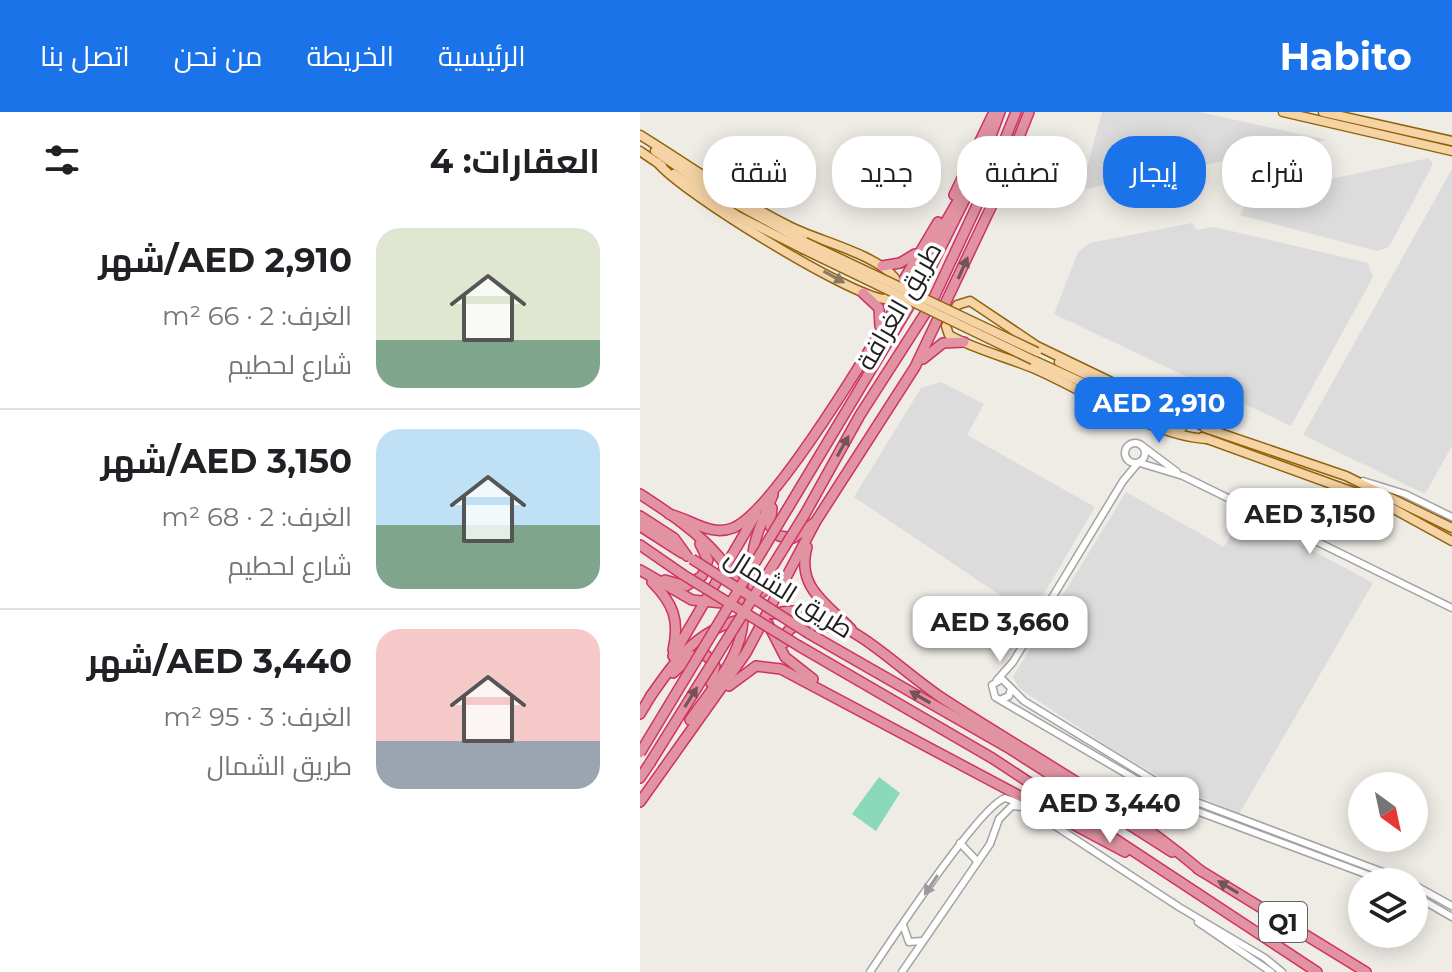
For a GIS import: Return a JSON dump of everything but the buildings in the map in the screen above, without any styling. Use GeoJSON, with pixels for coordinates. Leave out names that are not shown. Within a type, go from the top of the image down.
{"type":"FeatureCollection","features":[{"type":"Feature","properties":{"kind":"highway"},"geometry":{"type":"LineString","coordinates":[[887,317],[887,308],[956,191],[994,112]]}},
{"type":"Feature","properties":{"kind":"highway","name":"طريق الغرافة"},"geometry":{"type":"LineString","coordinates":[[991,136],[1000,112]]}},
{"type":"Feature","properties":{"kind":"highway"},"geometry":{"type":"LineString","coordinates":[[1019,136],[1029,112]]}},
{"type":"Feature","properties":{"kind":"highway"},"geometry":{"type":"LineString","coordinates":[[1009,136],[1015,113]]}},
{"type":"Feature","properties":{"kind":"highway","name":"طريق الغرافة"},"geometry":{"type":"LineString","coordinates":[[640,778],[805,514],[860,415],[930,306],[1015,113]]}},
{"type":"Feature","properties":{"kind":"highway"},"geometry":{"type":"LineString","coordinates":[[669,514],[708,530],[722,531],[744,521],[764,501],[879,331],[957,201]]}},
{"type":"Feature","properties":{"kind":"highway","name":"طريق الغرافة"},"geometry":{"type":"LineString","coordinates":[[640,753],[922,285],[959,208]]}},
{"type":"Feature","properties":{"kind":"highway"},"geometry":{"type":"LineString","coordinates":[[640,802],[746,653],[816,521],[915,367],[991,208]]}},
{"type":"Feature","properties":{"kind":"highway"},"geometry":{"type":"LineString","coordinates":[[882,266],[907,260],[923,245]]}},
{"type":"Feature","properties":{"kind":"highway"},"geometry":{"type":"LineString","coordinates":[[863,293],[879,308],[879,331]]}},
{"type":"Feature","properties":{"kind":"highway"},"geometry":{"type":"LineString","coordinates":[[915,367],[938,345],[964,342]]}},
{"type":"Feature","properties":{"kind":"highway"},"geometry":{"type":"LineString","coordinates":[[780,481],[769,518],[773,532],[793,538],[816,521]]}},
{"type":"Feature","properties":{"kind":"highway"},"geometry":{"type":"LineString","coordinates":[[780,481],[753,546],[751,570],[755,597],[780,650],[796,667],[846,701]]}},
{"type":"Feature","properties":{"kind":"highway"},"geometry":{"type":"LineString","coordinates":[[640,494],[713,548],[726,564],[744,619],[737,649],[665,765]]}},
{"type":"Feature","properties":{"kind":"highway"},"geometry":{"type":"LineString","coordinates":[[640,714],[764,501]]}},
{"type":"Feature","properties":{"kind":"highway"},"geometry":{"type":"LineString","coordinates":[[640,570],[686,586],[704,573],[707,551],[669,514]]}},
{"type":"Feature","properties":{"kind":"highway"},"geometry":{"type":"LineString","coordinates":[[640,516],[674,538],[689,557]]}},
{"type":"Feature","properties":{"kind":"highway"},"geometry":{"type":"LineString","coordinates":[[816,521],[804,558],[807,583],[817,598],[859,637],[937,695],[1128,814],[1201,871]]}},
{"type":"Feature","properties":{"kind":"highway","name":"طريق الشمال"},"geometry":{"type":"LineString","coordinates":[[640,526],[808,633],[1007,747],[1366,972]]}},
{"type":"Feature","properties":{"kind":"highway","name":"طريق الشمال"},"geometry":{"type":"LineString","coordinates":[[640,545],[799,646],[992,758],[1317,972]]}},
{"type":"Feature","properties":{"kind":"highway"},"geometry":{"type":"LineString","coordinates":[[640,570],[684,597],[702,603],[741,603],[788,574]]}},
{"type":"Feature","properties":{"kind":"highway"},"geometry":{"type":"LineString","coordinates":[[640,570],[665,595],[676,617],[670,662]]}},
{"type":"Feature","properties":{"kind":"highway"},"geometry":{"type":"LineString","coordinates":[[650,697],[692,642],[717,627],[744,619],[789,610],[814,614],[859,637]]}},
{"type":"Feature","properties":{"kind":"highway"},"geometry":{"type":"LineString","coordinates":[[796,667],[784,642],[794,626],[822,624],[859,637]]}},
{"type":"Feature","properties":{"kind":"highway"},"geometry":{"type":"LineString","coordinates":[[640,722],[674,671],[699,654],[709,657],[715,666],[703,701]]}},
{"type":"Feature","properties":{"kind":"highway"},"geometry":{"type":"LineString","coordinates":[[665,765],[730,684],[756,666],[781,669],[1167,874]]}},
{"type":"Feature","properties":{"kind":"main road"},"geometry":{"type":"LineString","coordinates":[[1283,112],[1452,151]]}},
{"type":"Feature","properties":{"kind":"main road"},"geometry":{"type":"LineString","coordinates":[[1323,112],[1452,141]]}},
{"type":"Feature","properties":{"kind":"main road"},"geometry":{"type":"LineString","coordinates":[[640,138],[711,190],[804,245]]}},
{"type":"Feature","properties":{"kind":"main road"},"geometry":{"type":"LineString","coordinates":[[640,138],[746,203],[882,266],[895,278],[892,294],[879,299],[863,293],[700,199],[658,163]]}},
{"type":"Feature","properties":{"kind":"main road"},"geometry":{"type":"LineString","coordinates":[[640,151],[738,216],[1208,434],[1345,487],[1452,541]]}},
{"type":"Feature","properties":{"kind":"main road"},"geometry":{"type":"LineString","coordinates":[[1208,434],[1192,437],[1144,420],[1036,369],[964,342],[949,335],[946,329],[957,305],[966,300],[1047,351],[1208,434],[1346,476],[1452,528]]}},
{"type":"Feature","properties":{"kind":"street"},"geometry":{"type":"LineString","coordinates":[[1141,445],[1145,453],[1139,463],[1123,481],[1013,662],[991,691],[1178,804],[1349,868]]}},
{"type":"Feature","properties":{"kind":"street"},"geometry":{"type":"LineString","coordinates":[[1123,481],[1128,461],[1127,447],[1141,445],[1183,476]]}},
{"type":"Feature","properties":{"kind":"street"},"geometry":{"type":"LineString","coordinates":[[1128,461],[1183,476],[1452,608]]}},
{"type":"Feature","properties":{"kind":"street"},"geometry":{"type":"LineString","coordinates":[[1346,476],[1405,494],[1452,517]]}},
{"type":"Feature","properties":{"kind":"street"},"geometry":{"type":"LineString","coordinates":[[1002,699],[1009,696],[1013,662]]}},
{"type":"Feature","properties":{"kind":"street"},"geometry":{"type":"LineString","coordinates":[[997,680],[1011,686],[1024,701],[1178,795],[1371,868]]}},
{"type":"Feature","properties":{"kind":"street"},"geometry":{"type":"LineString","coordinates":[[870,972],[960,843],[997,800],[1009,798],[1265,958],[1282,972]]}},
{"type":"Feature","properties":{"kind":"street"},"geometry":{"type":"LineString","coordinates":[[902,972],[990,844],[1004,812],[1012,806],[1026,809]]}},
{"type":"Feature","properties":{"kind":"street"},"geometry":{"type":"LineString","coordinates":[[960,843],[977,861]]}},
{"type":"Feature","properties":{"kind":"street"},"geometry":{"type":"LineString","coordinates":[[1428,893],[1452,906]]}},
{"type":"Feature","properties":{"kind":"street"},"geometry":{"type":"LineString","coordinates":[[1428,903],[1452,917]]}},
{"type":"Feature","properties":{"kind":"street"},"geometry":{"type":"LineString","coordinates":[[1179,907],[1271,972]]}},
{"type":"Feature","properties":{"kind":"street"},"geometry":{"type":"LineString","coordinates":[[903,925],[908,941],[923,941]]}},
{"type":"Feature","properties":{"kind":"shaded area"},"geometry":{"type":"Polygon","coordinates":[[[1102,112],[1199,112],[1309,136],[1222,136],[1222,161],[1206,165],[1206,136],[1103,136],[1103,186],[1087,189],[1087,168],[1102,112]]]}},
{"type":"Feature","properties":{"kind":"shaded area"},"geometry":{"type":"Polygon","coordinates":[[[1429,158],[1433,164],[1389,247],[1377,251],[1240,215],[1244,208],[1332,208],[1332,179],[1429,158]]]}},
{"type":"Feature","properties":{"kind":"shaded area"},"geometry":{"type":"Polygon","coordinates":[[[1452,169],[1452,446],[1425,494],[1303,435],[1452,169]]]}},
{"type":"Feature","properties":{"kind":"shaded area"},"geometry":{"type":"Polygon","coordinates":[[[1192,223],[1197,230],[1214,227],[1368,263],[1373,277],[1291,426],[1054,314],[1078,252],[1090,243],[1192,223]]]}},
{"type":"Feature","properties":{"kind":"shaded area"},"geometry":{"type":"Polygon","coordinates":[[[941,382],[984,404],[967,435],[1095,507],[1031,616],[854,497],[921,388],[941,382]]]}},
{"type":"Feature","properties":{"kind":"shaded area"},"geometry":{"type":"Polygon","coordinates":[[[1126,492],[1224,547],[1243,513],[1373,583],[1239,814],[1175,786],[1113,750],[1020,689],[1013,677],[1126,492]]]}},
{"type":"Feature","properties":{"kind":"green space"},"geometry":{"type":"Polygon","coordinates":[[[879,777],[900,793],[876,831],[852,814],[879,777]]]}}]}
